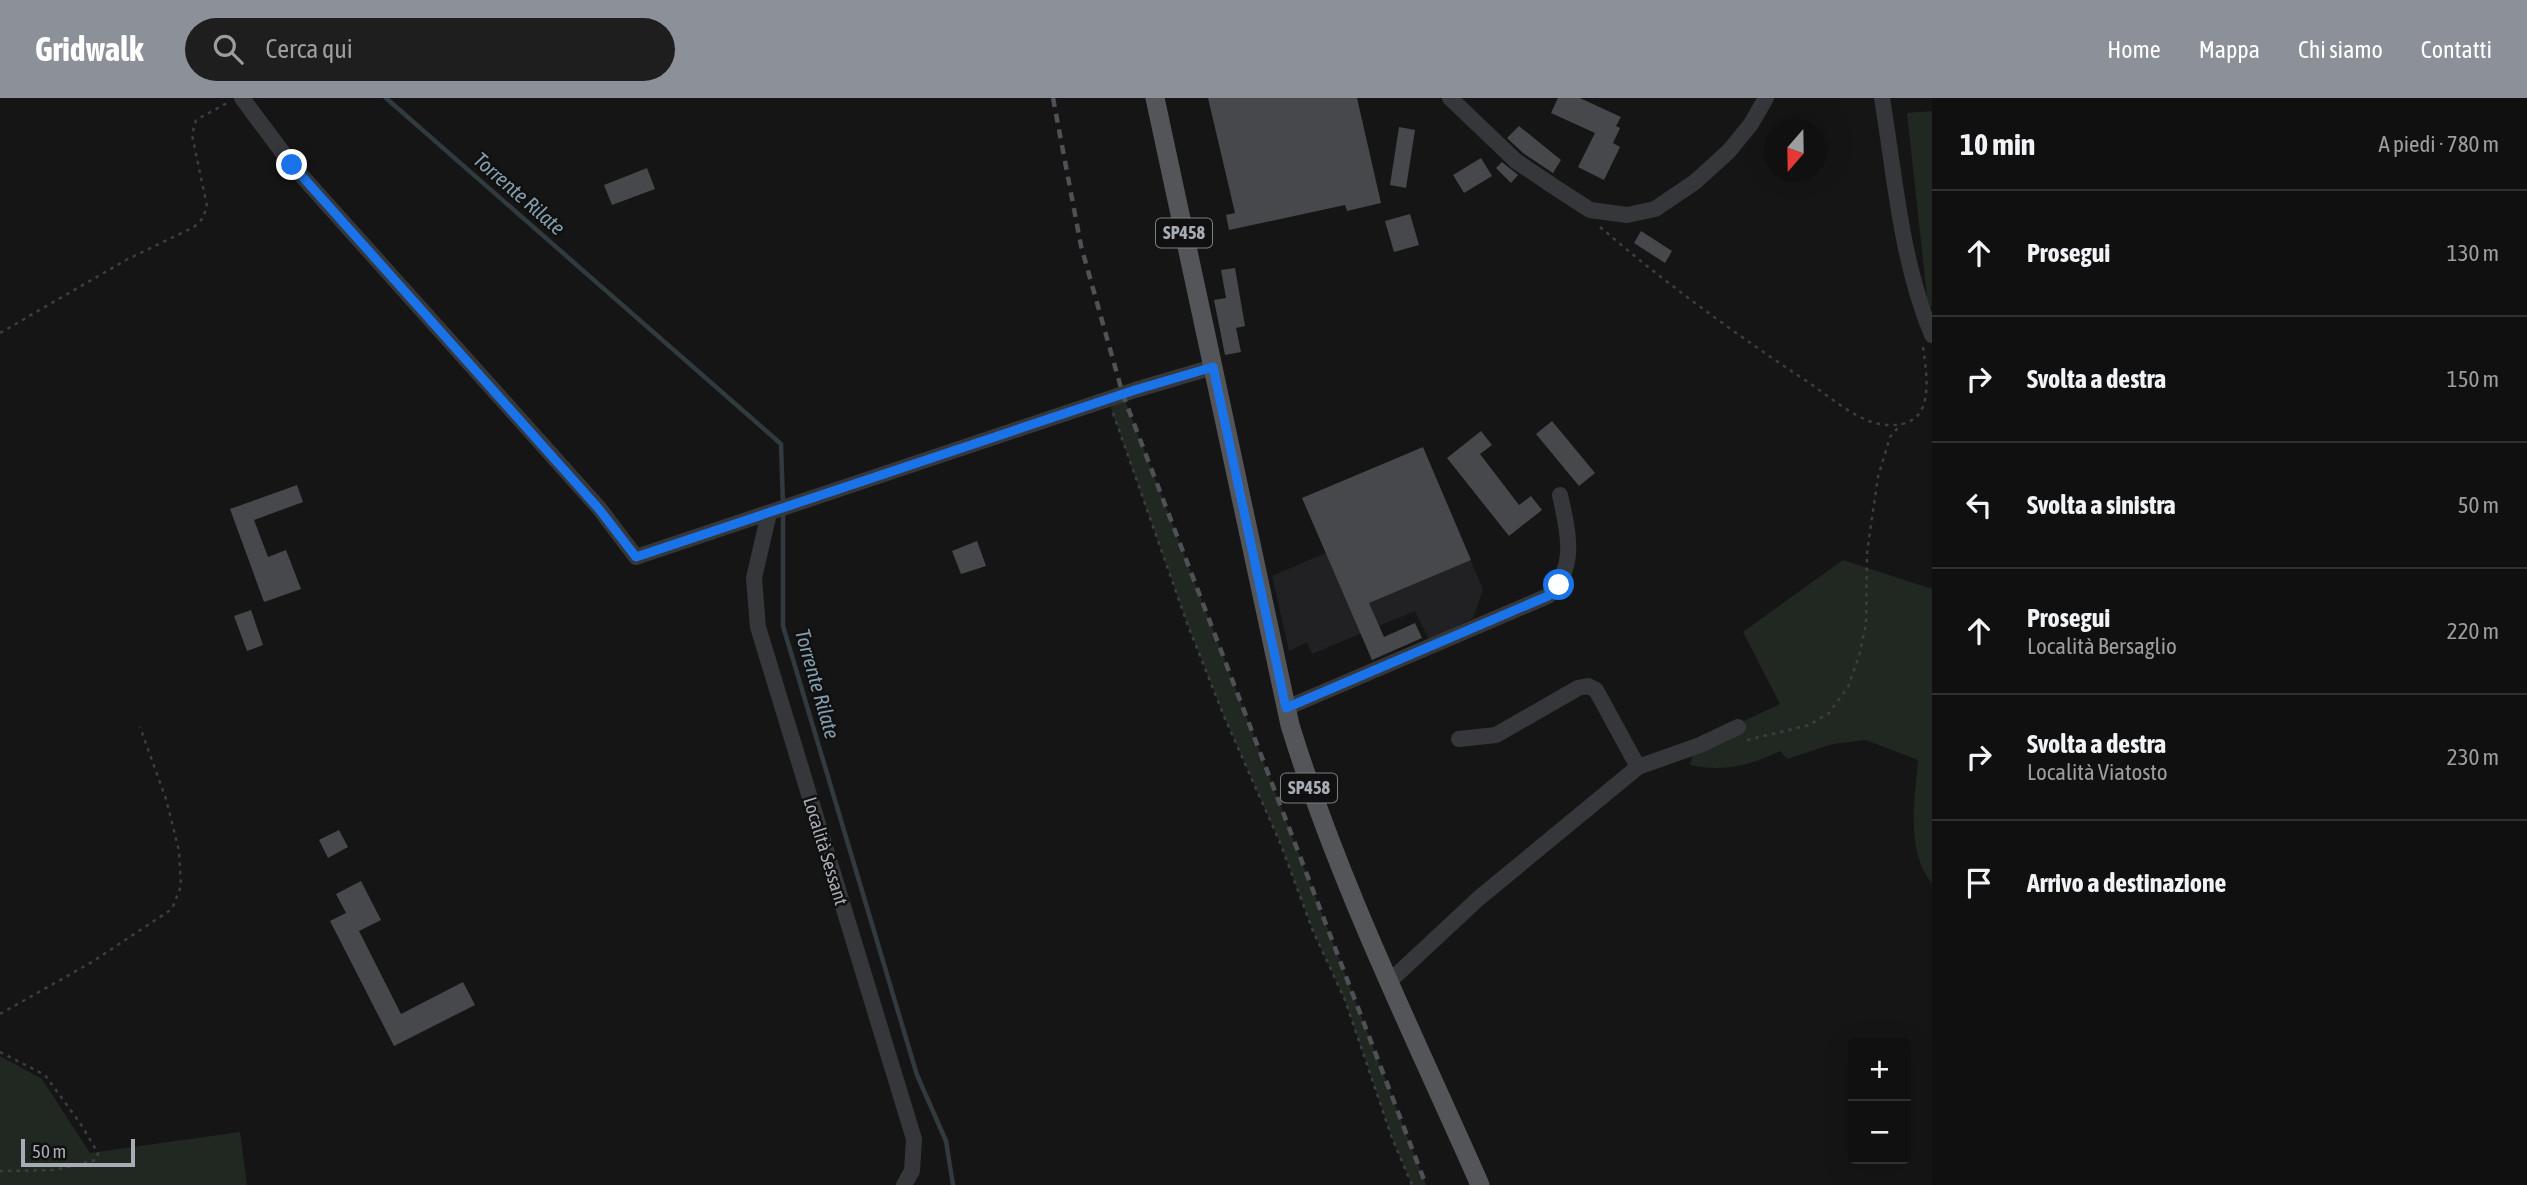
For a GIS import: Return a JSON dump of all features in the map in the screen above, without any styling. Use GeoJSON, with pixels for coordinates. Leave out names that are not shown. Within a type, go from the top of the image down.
{"type":"FeatureCollection","features":[{"type":"Feature","properties":{"kind":"main road","name":"SP458"},"geometry":{"type":"LineString","coordinates":[[1155,98],[1286,708],[1309,788],[1334,853],[1480,1185]]}},
{"type":"Feature","properties":{"kind":"street"},"geometry":{"type":"LineString","coordinates":[[242,98],[292,165],[599,509],[636,557],[1213,367]]}},
{"type":"Feature","properties":{"kind":"street"},"geometry":{"type":"LineString","coordinates":[[1450,98],[1516,161],[1590,209],[1627,215],[1655,209],[1695,182],[1729,151],[1751,124],[1766,98]]}},
{"type":"Feature","properties":{"kind":"street"},"geometry":{"type":"LineString","coordinates":[[1882,98],[1903,230],[1918,299],[1931,332]]}},
{"type":"Feature","properties":{"kind":"street"},"geometry":{"type":"LineString","coordinates":[[1286,708],[1548,596],[1559,585],[1567,565],[1568,533],[1560,495]]}},
{"type":"Feature","properties":{"kind":"street","name":"Località Sessant"},"geometry":{"type":"LineString","coordinates":[[778,510],[754,578],[758,627],[915,1139],[912,1171],[904,1185]]}},
{"type":"Feature","properties":{"kind":"street"},"geometry":{"type":"LineString","coordinates":[[1459,739],[1496,735],[1578,688],[1588,686],[1596,690],[1638,767]]}},
{"type":"Feature","properties":{"kind":"street"},"geometry":{"type":"LineString","coordinates":[[1390,981],[1479,898],[1638,767],[1738,734]]}},
{"type":"Feature","properties":{"kind":"path"},"geometry":{"type":"LineString","coordinates":[[0,333],[126,260],[194,227],[203,218],[206,206],[192,135],[196,120],[236,98]]}},
{"type":"Feature","properties":{"kind":"path"},"geometry":{"type":"LineString","coordinates":[[1590,209],[1597,225],[1654,274],[1838,404],[1869,421],[1889,426],[1902,424],[1917,417],[1924,409],[1927,400],[1923,340],[1931,332]]}},
{"type":"Feature","properties":{"kind":"path"},"geometry":{"type":"LineString","coordinates":[[1103,402],[1223,714],[1281,845],[1313,931],[1345,1000],[1392,1138],[1412,1185]]}},
{"type":"Feature","properties":{"kind":"path"},"geometry":{"type":"LineString","coordinates":[[1738,734],[1809,725],[1829,713],[1848,687],[1866,624],[1867,552],[1878,477],[1890,437],[1902,424]]}},
{"type":"Feature","properties":{"kind":"path"},"geometry":{"type":"LineString","coordinates":[[0,1014],[92,962],[172,909],[181,886],[179,851],[166,799],[140,727]]}},
{"type":"Feature","properties":{"kind":"path"},"geometry":{"type":"LineString","coordinates":[[0,1052],[45,1075],[98,1153],[96,1160],[55,1170],[0,1171]]}},
{"type":"Feature","properties":{"kind":"shaded area"},"geometry":{"type":"Polygon","coordinates":[[[1932,111],[1932,306],[1928,306],[1907,113],[1932,111]]]}},
{"type":"Feature","properties":{"kind":"shaded area"},"geometry":{"type":"Polygon","coordinates":[[[1123,395],[1426,1185],[1412,1185],[1392,1138],[1345,1000],[1313,931],[1281,845],[1223,714],[1187,623],[1108,400],[1123,395]]]}},
{"type":"Feature","properties":{"kind":"shaded area"},"geometry":{"type":"Polygon","coordinates":[[[1446,501],[1483,590],[1473,618],[1429,640],[1415,611],[1312,654],[1307,642],[1289,651],[1272,576],[1446,501]]]}},
{"type":"Feature","properties":{"kind":"shaded area"},"geometry":{"type":"Polygon","coordinates":[[[1843,560],[1932,589],[1932,883],[1918,855],[1915,840],[1914,807],[1918,760],[1866,740],[1833,744],[1787,759],[1780,751],[1758,760],[1724,768],[1690,765],[1695,748],[1731,727],[1780,704],[1743,632],[1843,560]]]}},
{"type":"Feature","properties":{"kind":"shaded area"},"geometry":{"type":"Polygon","coordinates":[[[0,1056],[42,1079],[90,1153],[240,1132],[247,1185],[0,1185],[0,1056]]]}},
{"type":"Feature","properties":{"kind":"building"},"geometry":{"type":"Polygon","coordinates":[[[1208,98],[1357,98],[1381,203],[1347,211],[1345,205],[1229,230],[1226,215],[1235,213],[1208,98]]]}},
{"type":"Feature","properties":{"kind":"building"},"geometry":{"type":"Polygon","coordinates":[[[1558,98],[1580,98],[1621,117],[1616,126],[1620,128],[1613,143],[1620,147],[1604,180],[1578,167],[1595,133],[1551,113],[1558,98]]]}},
{"type":"Feature","properties":{"kind":"building"},"geometry":{"type":"Polygon","coordinates":[[[1519,126],[1561,160],[1553,173],[1523,153],[1507,138],[1519,126]]]}},
{"type":"Feature","properties":{"kind":"building"},"geometry":{"type":"Polygon","coordinates":[[[1399,127],[1415,130],[1406,188],[1390,185],[1399,127]]]}},
{"type":"Feature","properties":{"kind":"building"},"geometry":{"type":"Polygon","coordinates":[[[1481,158],[1492,176],[1464,193],[1453,175],[1481,158]]]}},
{"type":"Feature","properties":{"kind":"building"},"geometry":{"type":"Polygon","coordinates":[[[1502,162],[1518,175],[1511,183],[1496,168],[1502,162]]]}},
{"type":"Feature","properties":{"kind":"building"},"geometry":{"type":"Polygon","coordinates":[[[647,168],[655,189],[612,205],[604,185],[647,168]]]}},
{"type":"Feature","properties":{"kind":"building"},"geometry":{"type":"Polygon","coordinates":[[[1410,214],[1419,245],[1394,252],[1385,221],[1410,214]]]}},
{"type":"Feature","properties":{"kind":"building"},"geometry":{"type":"Polygon","coordinates":[[[1641,231],[1672,251],[1665,263],[1634,243],[1641,231]]]}},
{"type":"Feature","properties":{"kind":"building"},"geometry":{"type":"Polygon","coordinates":[[[1235,268],[1245,326],[1236,328],[1241,352],[1225,355],[1214,300],[1226,298],[1221,270],[1235,268]]]}},
{"type":"Feature","properties":{"kind":"building"},"geometry":{"type":"Polygon","coordinates":[[[1552,421],[1595,473],[1579,486],[1536,434],[1552,421]]]}},
{"type":"Feature","properties":{"kind":"building"},"geometry":{"type":"Polygon","coordinates":[[[1481,431],[1492,445],[1480,454],[1519,505],[1531,496],[1542,510],[1509,536],[1447,458],[1481,431]]]}},
{"type":"Feature","properties":{"kind":"building"},"geometry":{"type":"Polygon","coordinates":[[[1423,447],[1471,560],[1369,603],[1384,637],[1415,623],[1422,638],[1372,660],[1302,498],[1423,447]]]}},
{"type":"Feature","properties":{"kind":"building"},"geometry":{"type":"Polygon","coordinates":[[[297,485],[303,502],[254,520],[268,557],[286,550],[301,589],[264,602],[230,509],[297,485]]]}},
{"type":"Feature","properties":{"kind":"building"},"geometry":{"type":"Polygon","coordinates":[[[977,541],[986,566],[961,574],[952,551],[977,541]]]}},
{"type":"Feature","properties":{"kind":"building"},"geometry":{"type":"Polygon","coordinates":[[[251,610],[263,645],[247,651],[234,616],[251,610]]]}},
{"type":"Feature","properties":{"kind":"building"},"geometry":{"type":"Polygon","coordinates":[[[339,830],[348,847],[328,858],[319,840],[339,830]]]}},
{"type":"Feature","properties":{"kind":"building"},"geometry":{"type":"Polygon","coordinates":[[[361,881],[381,920],[359,931],[401,1014],[463,982],[475,1005],[394,1046],[330,921],[346,913],[336,894],[361,881]]]}},
{"type":"Feature","properties":{"kind":"waterway","name":"Torrente Rilate"},"geometry":{"type":"LineString","coordinates":[[386,98],[781,444],[783,504]]}},
{"type":"Feature","properties":{"kind":"waterway","name":"Torrente Rilate"},"geometry":{"type":"LineString","coordinates":[[783,512],[783,626],[917,1075],[946,1141],[953,1185]]}},
{"type":"Feature","properties":{"kind":"railway"},"geometry":{"type":"LineString","coordinates":[[1053,98],[1081,246],[1123,395],[1426,1185]]}},
{"type":"Feature","properties":{"kind":"route"},"geometry":{"type":"LineString","coordinates":[[292,165],[599,509],[636,557],[1135,390],[1213,367],[1286,708],[1548,596],[1559,585]]}}]}
